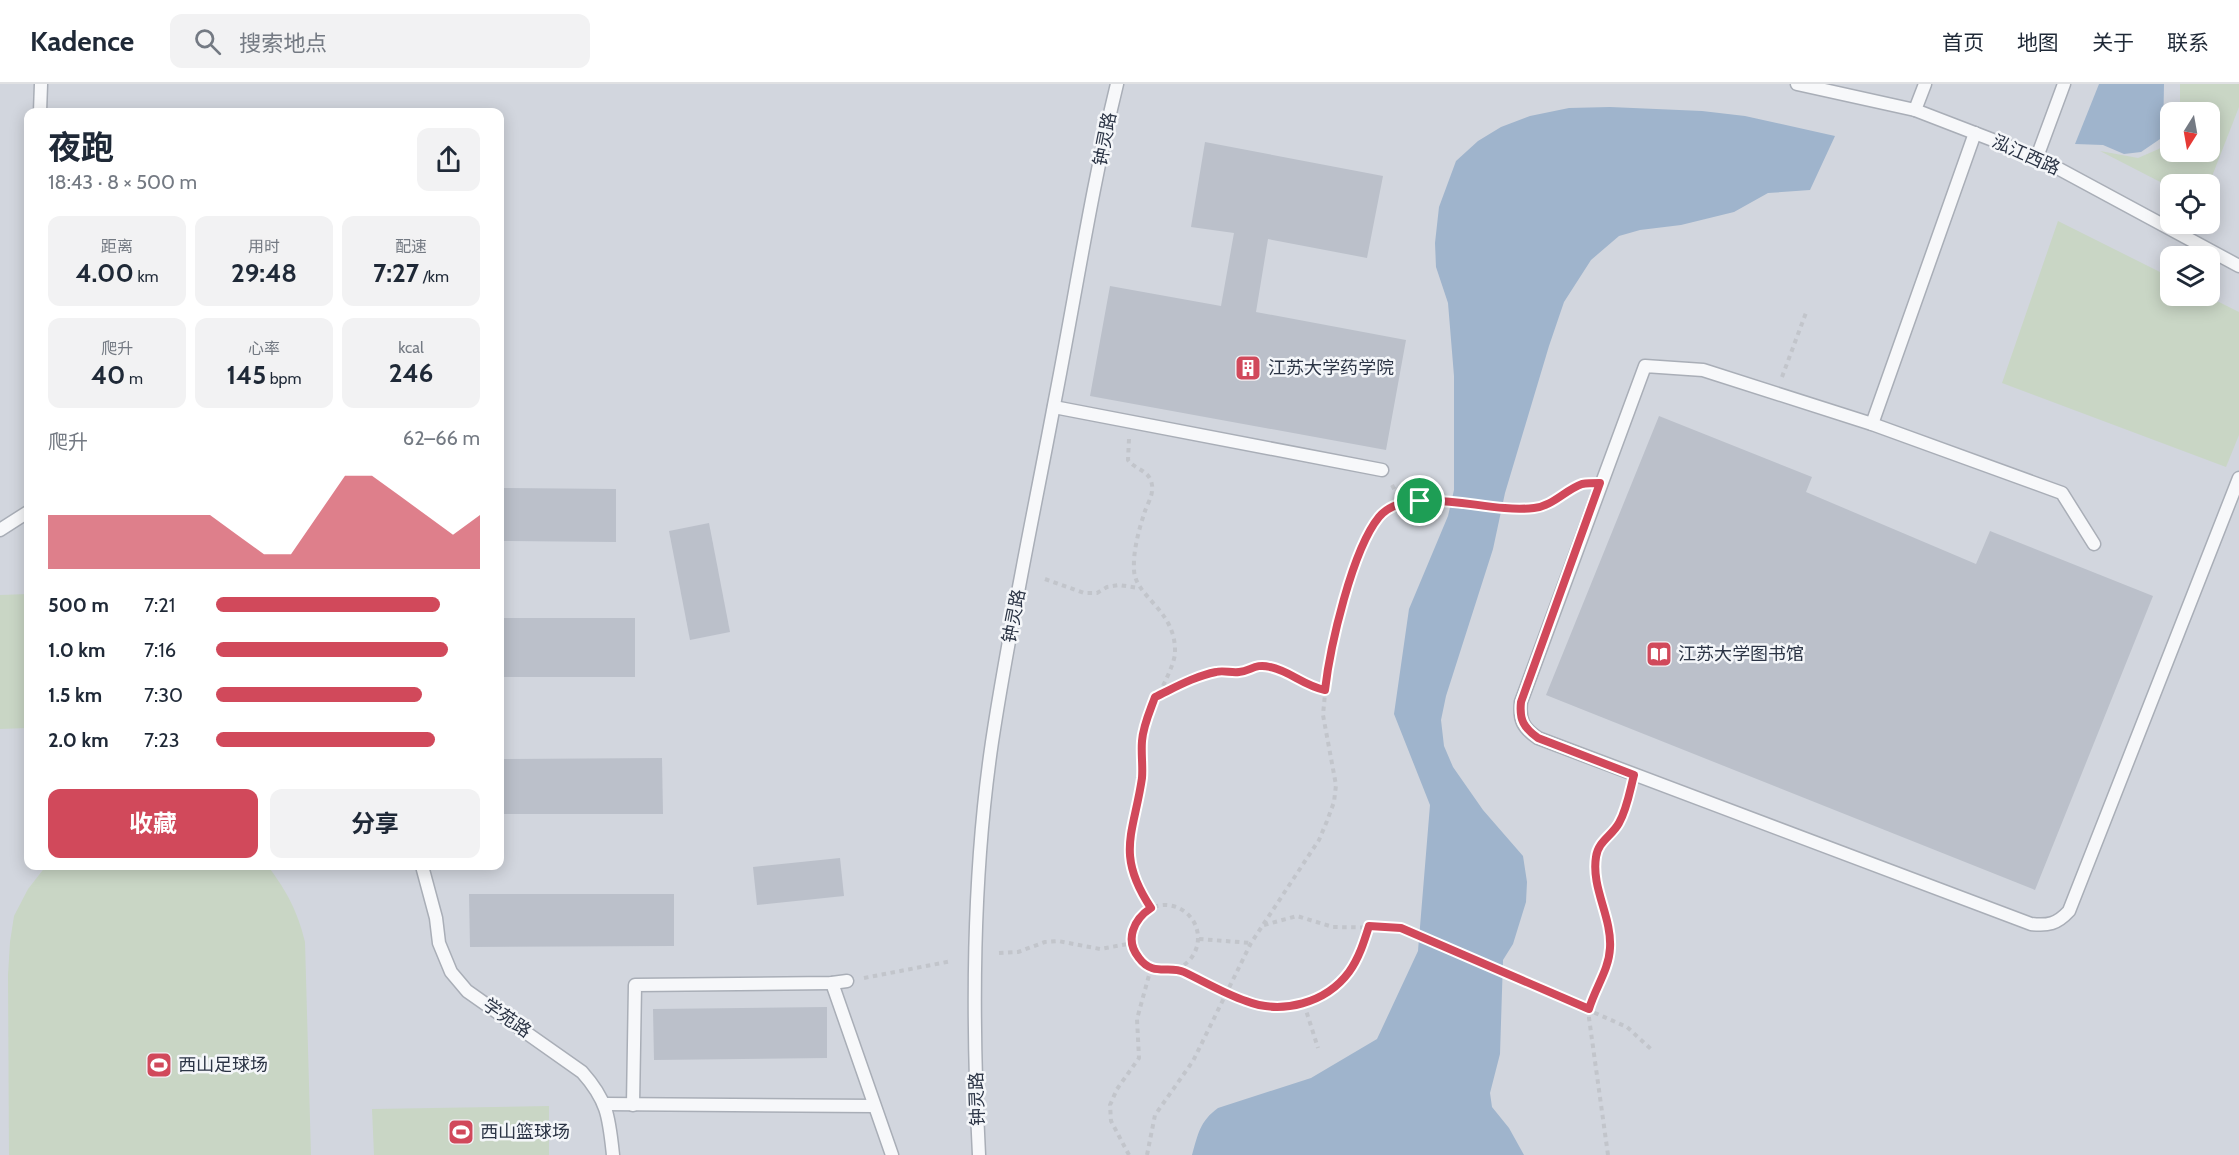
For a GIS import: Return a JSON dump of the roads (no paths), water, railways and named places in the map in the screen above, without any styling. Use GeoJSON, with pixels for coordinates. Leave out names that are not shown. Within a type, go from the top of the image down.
{"type":"FeatureCollection","features":[{"type":"Feature","properties":{"kind":"lane"},"geometry":{"type":"LineString","coordinates":[[40,108],[41,84]]}},
{"type":"Feature","properties":{"kind":"lane","name":"钟灵路"},"geometry":{"type":"LineString","coordinates":[[979,1155],[975,1075],[976,957],[981,843],[992,744],[1008,644],[1117,84]]}},
{"type":"Feature","properties":{"kind":"lane","name":"泓江西路"},"geometry":{"type":"LineString","coordinates":[[1797,84],[1915,111],[2037,157],[2239,266]]}},
{"type":"Feature","properties":{"kind":"lane"},"geometry":{"type":"LineString","coordinates":[[1915,111],[1925,84]]}},
{"type":"Feature","properties":{"kind":"lane"},"geometry":{"type":"LineString","coordinates":[[2037,157],[2064,84]]}},
{"type":"Feature","properties":{"kind":"lane"},"geometry":{"type":"LineString","coordinates":[[1872,424],[1975,133]]}},
{"type":"Feature","properties":{"kind":"lane"},"geometry":{"type":"LineString","coordinates":[[2094,544],[2061,493],[1872,424],[1703,370],[1645,366],[1521,702],[1520,716],[1525,729],[1538,738],[1634,775],[2031,924],[2045,925],[2059,921],[2069,911],[2239,478]]}},
{"type":"Feature","properties":{"kind":"lane"},"geometry":{"type":"LineString","coordinates":[[1054,408],[1383,470]]}},
{"type":"Feature","properties":{"kind":"lane"},"geometry":{"type":"LineString","coordinates":[[0,530],[24,515]]}},
{"type":"Feature","properties":{"kind":"lane","name":"学苑路"},"geometry":{"type":"LineString","coordinates":[[423,870],[436,918],[439,944],[451,972],[467,991],[582,1072],[598,1090],[610,1123],[613,1155]]}},
{"type":"Feature","properties":{"kind":"lane"},"geometry":{"type":"LineString","coordinates":[[633,1105],[635,985],[847,981]]}},
{"type":"Feature","properties":{"kind":"lane"},"geometry":{"type":"LineString","coordinates":[[832,983],[892,1155]]}},
{"type":"Feature","properties":{"kind":"lane"},"geometry":{"type":"LineString","coordinates":[[604,1104],[874,1106]]}},
{"type":"Feature","properties":{"kind":"water"},"geometry":{"type":"Polygon","coordinates":[[[2099,84],[2164,84],[2164,102],[2160,102],[2160,139],[2141,152],[2124,154],[2103,145],[2075,144],[2099,84]]]}},
{"type":"Feature","properties":{"kind":"water"},"geometry":{"type":"Polygon","coordinates":[[[1610,107],[1702,111],[1745,116],[1835,136],[1810,190],[1768,193],[1734,212],[1681,225],[1640,230],[1619,236],[1591,260],[1564,302],[1549,346],[1505,493],[1493,549],[1446,696],[1441,720],[1444,746],[1453,767],[1483,810],[1523,856],[1527,882],[1526,902],[1513,944],[1503,960],[1500,1054],[1490,1093],[1492,1107],[1509,1128],[1524,1155],[1192,1155],[1203,1123],[1218,1108],[1311,1078],[1377,1039],[1418,951],[1430,805],[1394,714],[1409,609],[1448,516],[1454,490],[1454,376],[1448,303],[1436,267],[1435,243],[1439,207],[1456,161],[1478,141],[1501,127],[1530,116],[1569,108],[1610,107]]]}},
{"type":"Feature","properties":{"kind":"place","name":"江苏大学药学院"},"geometry":{"type":"Point","coordinates":[1248,368]}},
{"type":"Feature","properties":{"kind":"place","name":"江苏大学图书馆"},"geometry":{"type":"Point","coordinates":[1659,654]}},
{"type":"Feature","properties":{"kind":"place","name":"西山足球场"},"geometry":{"type":"Point","coordinates":[159,1065]}},
{"type":"Feature","properties":{"kind":"place","name":"西山篮球场"},"geometry":{"type":"Point","coordinates":[461,1132]}}]}
